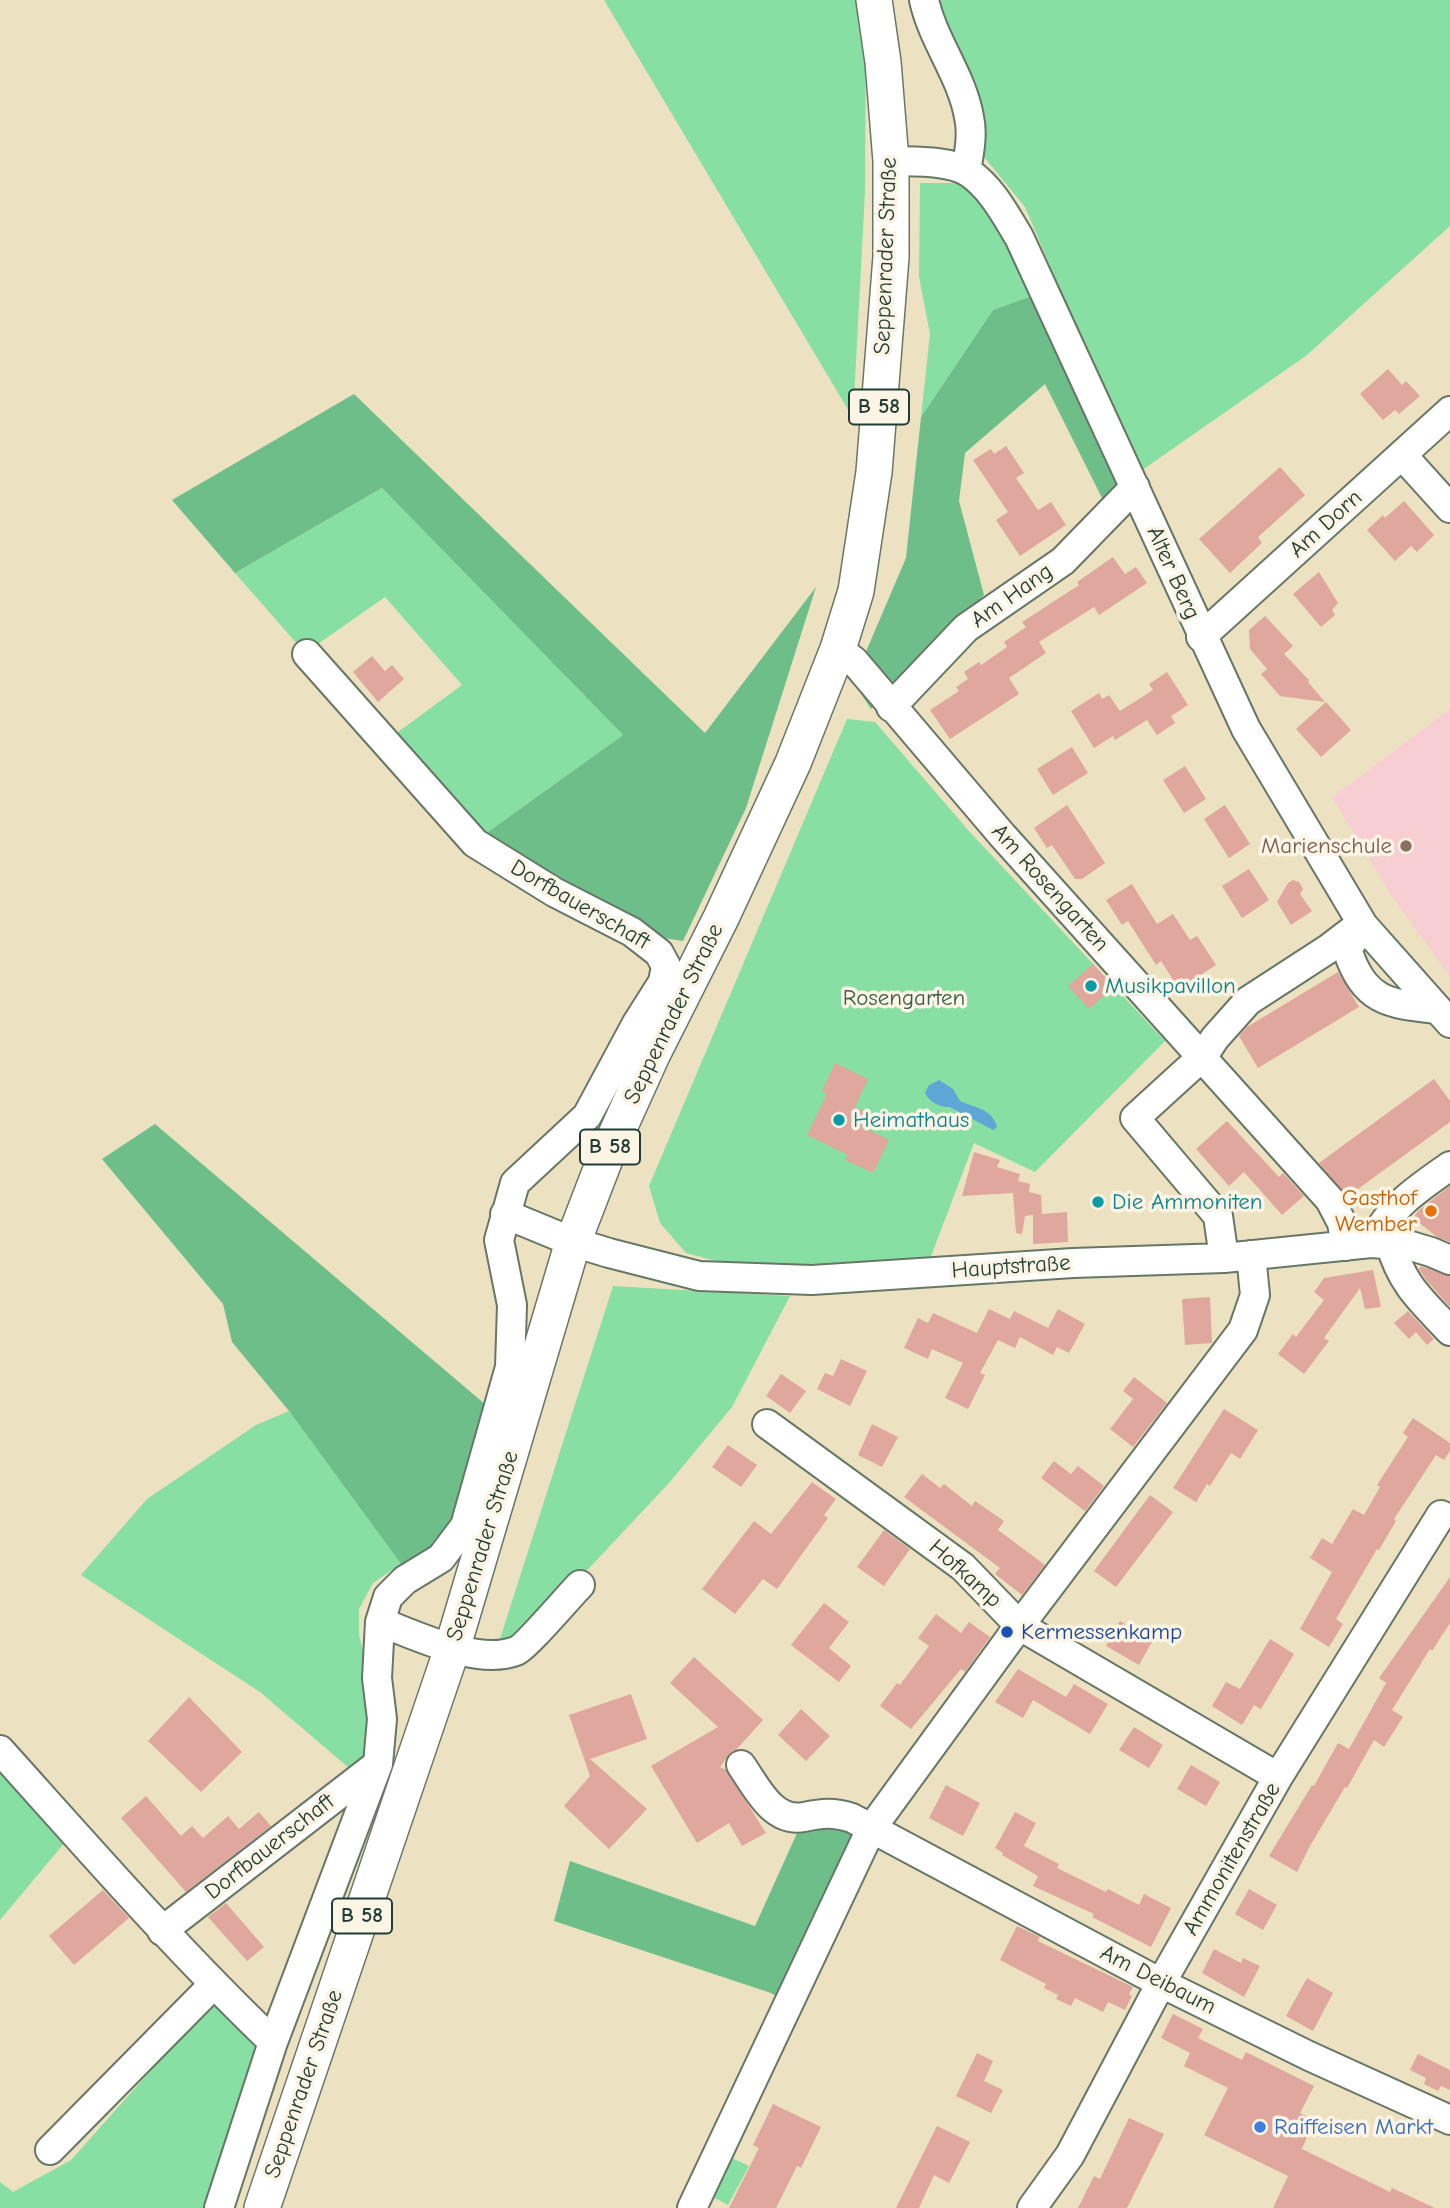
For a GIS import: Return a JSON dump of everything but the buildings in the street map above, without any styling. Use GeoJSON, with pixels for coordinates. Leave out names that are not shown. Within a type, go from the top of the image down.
{"type":"FeatureCollection","features":[{"type":"Feature","properties":{"kind":"main road","name":"Seppenrader Straße"},"geometry":{"type":"LineString","coordinates":[[262,2208],[452,1649],[573,1242],[605,1159],[652,1055],[721,918],[846,655],[874,472],[891,257],[891,161],[883,62],[874,0]]}},
{"type":"Feature","properties":{"kind":"street"},"geometry":{"type":"LineString","coordinates":[[925,0],[929,23],[966,102],[970,120],[966,171]]}},
{"type":"Feature","properties":{"kind":"street","name":"Alter Berg"},"geometry":{"type":"LineString","coordinates":[[891,161],[936,163],[966,171],[993,195],[1019,237],[1246,729],[1362,924],[1444,1016]]}},
{"type":"Feature","properties":{"kind":"street","name":"Am Dorn"},"geometry":{"type":"LineString","coordinates":[[1202,637],[1450,411]]}},
{"type":"Feature","properties":{"kind":"street"},"geometry":{"type":"LineString","coordinates":[[1402,455],[1450,508]]}},
{"type":"Feature","properties":{"kind":"street","name":"Am Hang"},"geometry":{"type":"LineString","coordinates":[[891,707],[966,628],[1063,561],[1135,487]]}},
{"type":"Feature","properties":{"kind":"street","name":"Dorfbauerschaft"},"geometry":{"type":"LineString","coordinates":[[219,2208],[273,2042],[378,1764],[382,1719],[377,1678],[380,1622],[388,1597],[405,1580],[441,1558],[465,1526],[510,1367],[512,1305],[499,1240],[515,1183],[587,1116],[637,1023],[663,982],[666,966],[659,953],[632,932],[555,892],[475,843],[307,654]]}},
{"type":"Feature","properties":{"kind":"street","name":"Am Rosengarten"},"geometry":{"type":"LineString","coordinates":[[846,655],[1002,835],[1330,1200],[1342,1223],[1397,1266],[1409,1288],[1450,1331]]}},
{"type":"Feature","properties":{"kind":"street"},"geometry":{"type":"LineString","coordinates":[[1362,924],[1347,949],[1353,969],[1373,995],[1402,1006],[1444,1016]]}},
{"type":"Feature","properties":{"kind":"street"},"geometry":{"type":"LineString","coordinates":[[692,2208],[871,1829],[1243,1330],[1255,1296],[1218,1216],[1135,1118],[1203,1056],[1248,1000],[1362,924]]}},
{"type":"Feature","properties":{"kind":"street"},"geometry":{"type":"LineString","coordinates":[[1369,1244],[1382,1222],[1402,1200],[1450,1166]]}},
{"type":"Feature","properties":{"kind":"street","name":"Hauptstraße"},"geometry":{"type":"LineString","coordinates":[[505,1214],[573,1242],[699,1276],[812,1280],[1073,1263],[1238,1257],[1369,1244],[1432,1252],[1450,1260]]}},
{"type":"Feature","properties":{"kind":"street","name":"Hofkamp"},"geometry":{"type":"LineString","coordinates":[[767,1424],[963,1567],[1020,1626],[1278,1777]]}},
{"type":"Feature","properties":{"kind":"street","name":"Ammonitenstraße"},"geometry":{"type":"LineString","coordinates":[[1032,2208],[1070,2155],[1161,1983],[1278,1777],[1441,1514]]}},
{"type":"Feature","properties":{"kind":"street"},"geometry":{"type":"LineString","coordinates":[[380,1622],[452,1649],[492,1655],[517,1650],[580,1585]]}},
{"type":"Feature","properties":{"kind":"street"},"geometry":{"type":"LineString","coordinates":[[0,1749],[162,1931],[273,2042]]}},
{"type":"Feature","properties":{"kind":"street","name":"Dorfbauerschaft"},"geometry":{"type":"LineString","coordinates":[[162,1931],[378,1764]]}},
{"type":"Feature","properties":{"kind":"street","name":"Am Deibaum"},"geometry":{"type":"LineString","coordinates":[[741,1765],[774,1810],[783,1816],[792,1818],[836,1813],[1161,1983],[1309,2056],[1450,2120]]}},
{"type":"Feature","properties":{"kind":"street"},"geometry":{"type":"LineString","coordinates":[[50,2150],[214,1985]]}},
{"type":"Feature","properties":{"kind":"shaded area","name":"Marienschule"},"geometry":{"type":"Polygon","coordinates":[[[1450,709],[1450,977],[1391,895],[1332,797],[1450,709]]]}},
{"type":"Feature","properties":{"kind":"green space"},"geometry":{"type":"Polygon","coordinates":[[[604,0],[858,0],[866,38],[865,192],[853,418],[604,0]]]}},
{"type":"Feature","properties":{"kind":"green space"},"geometry":{"type":"Polygon","coordinates":[[[941,0],[1450,0],[1450,226],[1307,355],[1138,473],[1025,207],[980,152],[942,19],[941,0]]]}},
{"type":"Feature","properties":{"kind":"green space"},"geometry":{"type":"Polygon","coordinates":[[[920,183],[963,183],[1007,229],[1037,294],[993,310],[921,417],[930,334],[919,277],[920,183]]]}},
{"type":"Feature","properties":{"kind":"green space"},"geometry":{"type":"Polygon","coordinates":[[[1037,294],[1122,484],[1103,500],[1045,384],[965,453],[959,501],[984,595],[871,709],[853,682],[906,558],[921,417],[993,310],[1037,294]]]}},
{"type":"Feature","properties":{"kind":"green space"},"geometry":{"type":"Polygon","coordinates":[[[354,394],[705,733],[816,587],[746,808],[683,941],[630,933],[474,842],[623,735],[382,488],[235,573],[172,500],[354,394]]]}},
{"type":"Feature","properties":{"kind":"green space"},"geometry":{"type":"Polygon","coordinates":[[[382,488],[623,735],[474,842],[383,743],[462,685],[385,597],[305,653],[235,573],[382,488]]]}},
{"type":"Feature","properties":{"kind":"green space","name":"Rosengarten"},"geometry":{"type":"Polygon","coordinates":[[[847,719],[875,722],[969,831],[1165,1041],[1035,1172],[974,1143],[930,1259],[807,1266],[731,1265],[686,1253],[660,1223],[649,1186],[847,719]]]}},
{"type":"Feature","properties":{"kind":"green space"},"geometry":{"type":"Polygon","coordinates":[[[155,1124],[486,1405],[452,1522],[433,1548],[401,1564],[289,1411],[232,1342],[223,1304],[102,1159],[155,1124]]]}},
{"type":"Feature","properties":{"kind":"green space"},"geometry":{"type":"Polygon","coordinates":[[[613,1286],[790,1296],[732,1407],[669,1483],[518,1644],[499,1642],[613,1286]]]}},
{"type":"Feature","properties":{"kind":"green space"},"geometry":{"type":"Polygon","coordinates":[[[289,1411],[401,1564],[373,1583],[359,1609],[359,1635],[368,1671],[372,1754],[356,1774],[260,1692],[81,1575],[147,1499],[256,1425],[289,1411]]]}},
{"type":"Feature","properties":{"kind":"green space"},"geometry":{"type":"Polygon","coordinates":[[[0,1744],[77,1828],[0,1920],[0,1744]]]}},
{"type":"Feature","properties":{"kind":"green space"},"geometry":{"type":"Polygon","coordinates":[[[812,1800],[857,1826],[784,2001],[771,1993],[554,1921],[570,1861],[755,1926],[812,1800]]]}},
{"type":"Feature","properties":{"kind":"green space"},"geometry":{"type":"Polygon","coordinates":[[[219,1994],[267,2038],[210,2208],[0,2208],[0,2182],[13,2192],[71,2160],[219,1994]]]}},
{"type":"Feature","properties":{"kind":"green space"},"geometry":{"type":"Polygon","coordinates":[[[732,2158],[749,2166],[728,2205],[713,2197],[732,2158]]]}},
{"type":"Feature","properties":{"kind":"water"},"geometry":{"type":"Polygon","coordinates":[[[939,1080],[953,1089],[960,1101],[987,1112],[997,1127],[993,1130],[950,1107],[932,1102],[925,1093],[929,1085],[939,1080]]]}},
{"type":"Feature","properties":{"kind":"place","name":"Marienschule"},"geometry":{"type":"Point","coordinates":[1406,846]}},
{"type":"Feature","properties":{"kind":"place","name":"Musikpavillon"},"geometry":{"type":"Point","coordinates":[1091,986]}},
{"type":"Feature","properties":{"kind":"place","name":"Heimathaus"},"geometry":{"type":"Point","coordinates":[839,1120]}},
{"type":"Feature","properties":{"kind":"place","name":"Die Ammoniten"},"geometry":{"type":"Point","coordinates":[1098,1202]}},
{"type":"Feature","properties":{"kind":"place","name":"Gasthof Wember"},"geometry":{"type":"Point","coordinates":[1431,1211]}},
{"type":"Feature","properties":{"kind":"place","name":"Kermessenkamp"},"geometry":{"type":"Point","coordinates":[1007,1632]}},
{"type":"Feature","properties":{"kind":"place","name":"Raiffeisen Markt"},"geometry":{"type":"Point","coordinates":[1260,2127]}}]}
